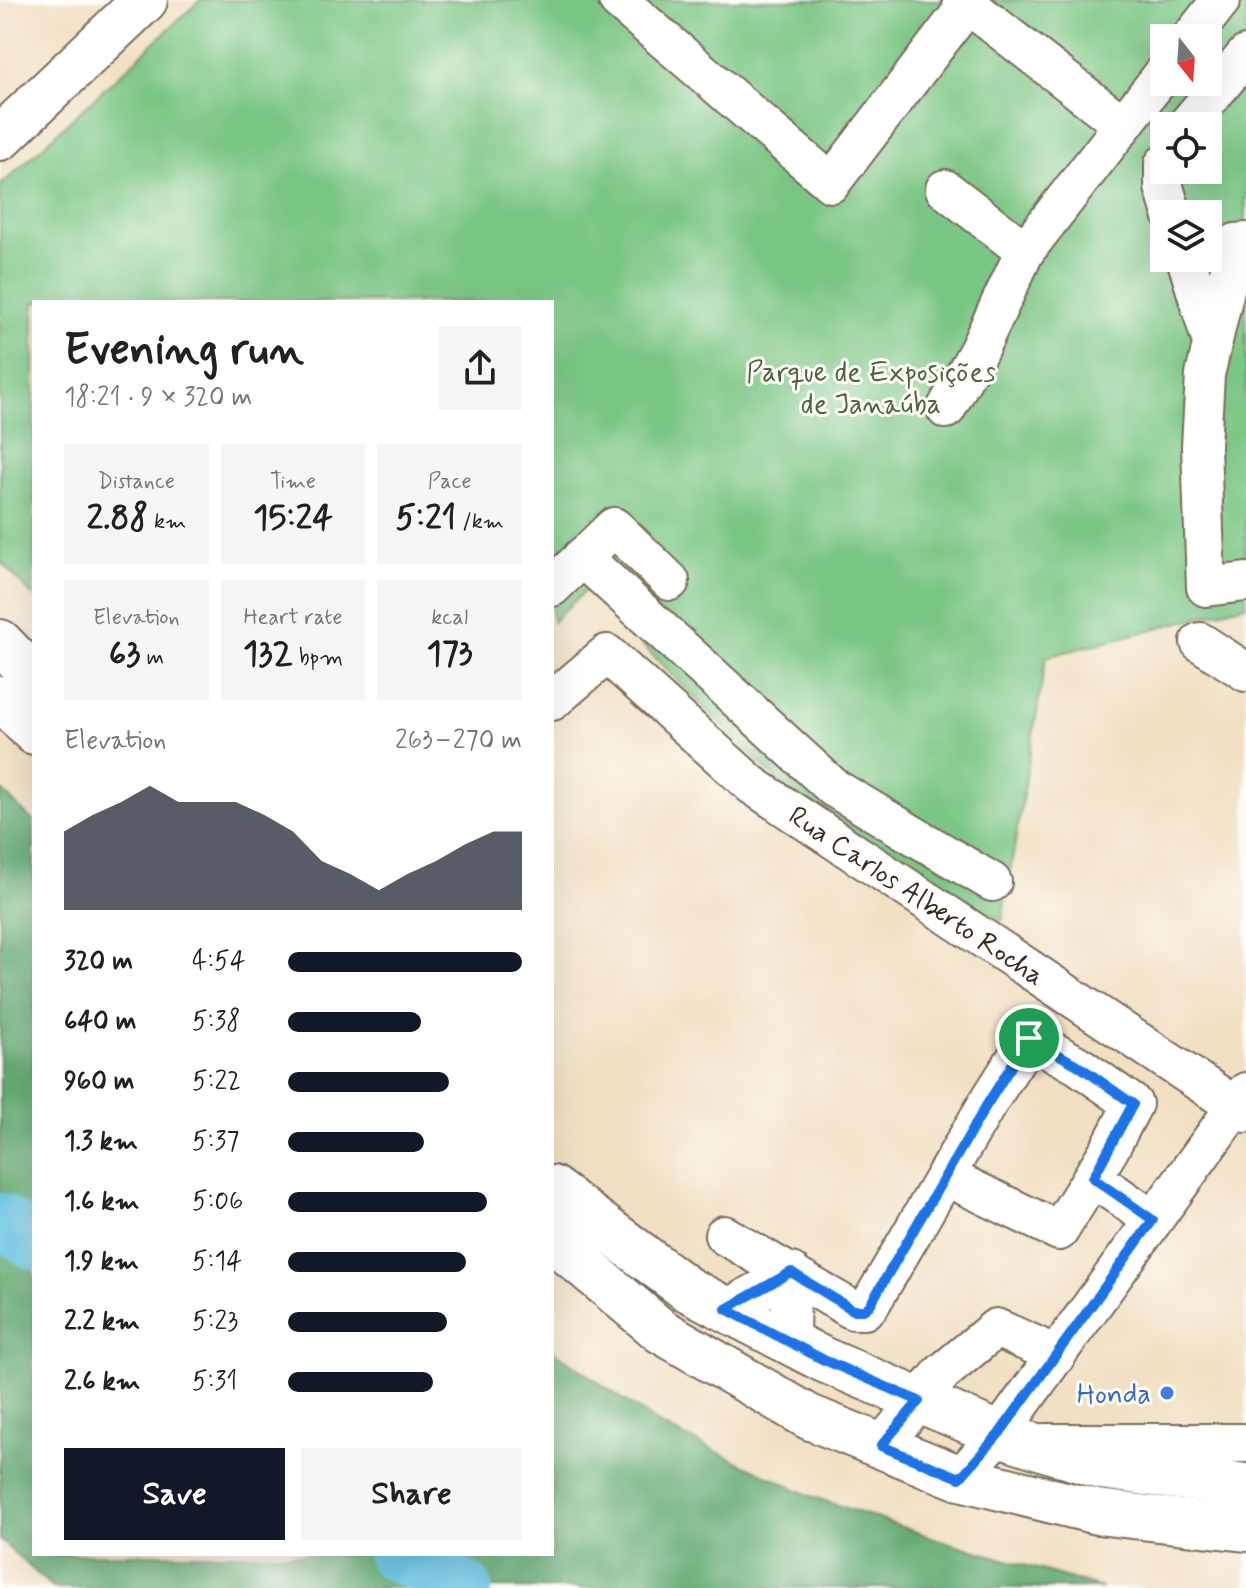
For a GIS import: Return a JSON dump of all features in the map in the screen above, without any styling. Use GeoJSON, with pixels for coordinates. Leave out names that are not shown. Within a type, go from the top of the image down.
{"type":"FeatureCollection","features":[{"type":"Feature","properties":{"kind":"main road"},"geometry":{"type":"LineString","coordinates":[[0,96],[103,0]]}},
{"type":"Feature","properties":{"kind":"main road"},"geometry":{"type":"LineString","coordinates":[[0,138],[145,0]]}},
{"type":"Feature","properties":{"kind":"main road"},"geometry":{"type":"LineString","coordinates":[[0,642],[32,675]]}},
{"type":"Feature","properties":{"kind":"main road"},"geometry":{"type":"LineString","coordinates":[[0,698],[32,730]]}},
{"type":"Feature","properties":{"kind":"main road"},"geometry":{"type":"LineString","coordinates":[[554,1189],[687,1289],[824,1360],[919,1401],[1012,1439],[1101,1467],[1246,1486]]}},
{"type":"Feature","properties":{"kind":"main road"},"geometry":{"type":"LineString","coordinates":[[554,1241],[661,1331],[809,1417],[960,1478],[1097,1512],[1246,1529]]}},
{"type":"Feature","properties":{"kind":"street"},"geometry":{"type":"LineString","coordinates":[[618,0],[831,183],[967,1],[1123,125]]}},
{"type":"Feature","properties":{"kind":"street"},"geometry":{"type":"LineString","coordinates":[[1202,24],[1221,0]]}},
{"type":"Feature","properties":{"kind":"street"},"geometry":{"type":"LineString","coordinates":[[1198,112],[1246,55]]}},
{"type":"Feature","properties":{"kind":"street"},"geometry":{"type":"LineString","coordinates":[[946,409],[978,351],[1025,251],[1150,91]]}},
{"type":"Feature","properties":{"kind":"street"},"geometry":{"type":"LineString","coordinates":[[945,189],[1025,251]]}},
{"type":"Feature","properties":{"kind":"street"},"geometry":{"type":"LineString","coordinates":[[1246,242],[1236,243],[1205,375],[1202,405],[1206,587],[1246,582]]}},
{"type":"Feature","properties":{"kind":"street"},"geometry":{"type":"LineString","coordinates":[[1190,272],[1212,345]]}},
{"type":"Feature","properties":{"kind":"street"},"geometry":{"type":"LineString","coordinates":[[554,585],[614,527],[670,581]]}},
{"type":"Feature","properties":{"kind":"street"},"geometry":{"type":"LineString","coordinates":[[582,557],[834,788],[992,882]]}},
{"type":"Feature","properties":{"kind":"street"},"geometry":{"type":"LineString","coordinates":[[1200,642],[1246,672]]}},
{"type":"Feature","properties":{"kind":"street","name":"Rua Carlos Alberto Rocha"},"geometry":{"type":"LineString","coordinates":[[554,699],[607,654],[752,785],[1242,1104]]}},
{"type":"Feature","properties":{"kind":"street"},"geometry":{"type":"LineString","coordinates":[[724,1235],[853,1310],[864,1310],[870,1305],[945,1176],[986,1106],[1029,1038],[1079,1066],[1133,1104],[1093,1178],[1059,1231],[945,1176]]}},
{"type":"Feature","properties":{"kind":"street"},"geometry":{"type":"LineString","coordinates":[[960,1478],[1012,1439],[1057,1355],[1153,1220],[1242,1104]]}},
{"type":"Feature","properties":{"kind":"street"},"geometry":{"type":"LineString","coordinates":[[1093,1178],[1153,1220]]}},
{"type":"Feature","properties":{"kind":"street"},"geometry":{"type":"LineString","coordinates":[[726,1309],[790,1274]]}},
{"type":"Feature","properties":{"kind":"street"},"geometry":{"type":"LineString","coordinates":[[790,1274],[790,1343]]}},
{"type":"Feature","properties":{"kind":"street"},"geometry":{"type":"LineString","coordinates":[[881,1446],[942,1373],[996,1328],[1057,1355]]}},
{"type":"Feature","properties":{"kind":"street"},"geometry":{"type":"LineString","coordinates":[[1012,1439],[1246,1443]]}},
{"type":"Feature","properties":{"kind":"green space","name":"Parque de Exposições de Janaúba"},"geometry":{"type":"Polygon","coordinates":[[[200,0],[1246,0],[1246,605],[1046,657],[1002,921],[795,799],[587,589],[554,620],[554,300],[32,300],[32,595],[0,561],[0,186],[200,0]]]}},
{"type":"Feature","properties":{"kind":"green space"},"geometry":{"type":"Polygon","coordinates":[[[0,789],[32,820],[32,1556],[554,1556],[554,1351],[662,1426],[811,1496],[940,1540],[1102,1588],[53,1588],[0,1540],[0,789]]]}},
{"type":"Feature","properties":{"kind":"waterway"},"geometry":{"type":"LineString","coordinates":[[0,1220],[32,1242]]}},
{"type":"Feature","properties":{"kind":"waterway"},"geometry":{"type":"LineString","coordinates":[[398,1556],[465,1588]]}},
{"type":"Feature","properties":{"kind":"place","name":"Honda"},"geometry":{"type":"Point","coordinates":[1167,1393]}},
{"type":"Feature","properties":{"kind":"route"},"geometry":{"type":"LineString","coordinates":[[1029,1038],[1079,1066],[1133,1104],[1093,1178],[1153,1220],[999,1434],[960,1478],[881,1446],[919,1401],[824,1360],[726,1309],[791,1272],[853,1310],[864,1310],[870,1305],[1029,1038]]}}]}
